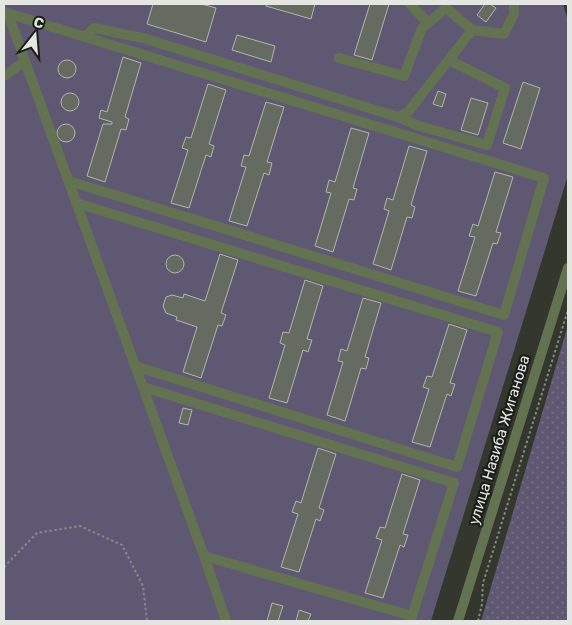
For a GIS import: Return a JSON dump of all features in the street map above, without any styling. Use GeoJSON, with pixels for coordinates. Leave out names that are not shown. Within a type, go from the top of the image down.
{"type":"FeatureCollection","features":[{"type":"Feature","properties":{"kind":"street"},"geometry":{"type":"LineString","coordinates":[[410,4],[428,23]]}},
{"type":"Feature","properties":{"kind":"street"},"geometry":{"type":"LineString","coordinates":[[339,58],[404,76],[422,28],[446,8],[472,30],[504,34],[514,14],[514,4]]}},
{"type":"Feature","properties":{"kind":"street"},"geometry":{"type":"LineString","coordinates":[[6,13],[544,178],[504,315],[69,181]]}},
{"type":"Feature","properties":{"kind":"street"},"geometry":{"type":"LineString","coordinates":[[6,13],[69,181],[226,621]]}},
{"type":"Feature","properties":{"kind":"street"},"geometry":{"type":"LineString","coordinates":[[85,37],[94,28],[143,38],[398,117],[416,125],[487,145],[505,88],[449,60]]}},
{"type":"Feature","properties":{"kind":"street"},"geometry":{"type":"LineString","coordinates":[[398,117],[408,112],[472,30]]}},
{"type":"Feature","properties":{"kind":"street"},"geometry":{"type":"LineString","coordinates":[[4,76],[25,61]]}},
{"type":"Feature","properties":{"kind":"street"},"geometry":{"type":"LineString","coordinates":[[76,203],[498,332],[456,467],[135,366]]}},
{"type":"Feature","properties":{"kind":"street","name":"улица Назиба Жиганова"},"geometry":{"type":"LineString","coordinates":[[458,621],[568,268]]}},
{"type":"Feature","properties":{"kind":"street"},"geometry":{"type":"LineString","coordinates":[[143,387],[454,483],[412,616],[204,556]]}},
{"type":"Feature","properties":{"kind":"path"},"geometry":{"type":"LineString","coordinates":[[478,621],[482,604],[483,583],[568,310]]}},
{"type":"Feature","properties":{"kind":"path"},"geometry":{"type":"LineString","coordinates":[[4,567],[37,533],[80,526],[122,545],[143,586],[147,621]]}},
{"type":"Feature","properties":{"kind":"shaded area"},"geometry":{"type":"Polygon","coordinates":[[[4,4],[563,4],[568,21],[568,175],[431,621],[4,621],[4,4]]]}},
{"type":"Feature","properties":{"kind":"shaded area"},"geometry":{"type":"Polygon","coordinates":[[[568,325],[568,621],[481,621],[568,325]]]}},
{"type":"Feature","properties":{"kind":"building"},"geometry":{"type":"Polygon","coordinates":[[[153,4],[201,4],[216,8],[206,42],[147,24],[153,4]]]}},
{"type":"Feature","properties":{"kind":"building"},"geometry":{"type":"Polygon","coordinates":[[[266,4],[315,4],[311,19],[266,6],[266,4]]]}},
{"type":"Feature","properties":{"kind":"building"},"geometry":{"type":"Polygon","coordinates":[[[370,4],[389,4],[372,60],[354,55],[370,4]]]}},
{"type":"Feature","properties":{"kind":"building"},"geometry":{"type":"Polygon","coordinates":[[[485,4],[490,4],[496,8],[486,22],[477,15],[485,4]]]}},
{"type":"Feature","properties":{"kind":"building"},"geometry":{"type":"Polygon","coordinates":[[[237,35],[275,46],[271,62],[232,50],[237,35]]]}},
{"type":"Feature","properties":{"kind":"building"},"geometry":{"type":"Polygon","coordinates":[[[123,57],[141,63],[125,117],[129,119],[126,130],[121,129],[105,182],[87,176],[103,124],[112,124],[112,122],[99,118],[101,110],[107,112],[123,57]]]}},
{"type":"Feature","properties":{"kind":"building"},"geometry":{"type":"Polygon","coordinates":[[[63,60],[71,60],[76,65],[74,76],[63,78],[58,73],[58,65],[63,60]]]}},
{"type":"Feature","properties":{"kind":"building"},"geometry":{"type":"Polygon","coordinates":[[[523,82],[540,88],[521,149],[503,143],[523,82]]]}},
{"type":"Feature","properties":{"kind":"building"},"geometry":{"type":"Polygon","coordinates":[[[208,84],[226,90],[209,144],[214,146],[211,157],[206,155],[189,208],[171,203],[188,150],[182,148],[186,137],[191,138],[208,84]]]}},
{"type":"Feature","properties":{"kind":"building"},"geometry":{"type":"Polygon","coordinates":[[[438,91],[446,94],[442,107],[433,104],[438,91]]]}},
{"type":"Feature","properties":{"kind":"building"},"geometry":{"type":"Polygon","coordinates":[[[66,93],[74,93],[79,98],[77,109],[66,111],[61,106],[61,98],[66,93]]]}},
{"type":"Feature","properties":{"kind":"building"},"geometry":{"type":"Polygon","coordinates":[[[471,98],[488,103],[478,135],[461,130],[471,98]]]}},
{"type":"Feature","properties":{"kind":"building"},"geometry":{"type":"Polygon","coordinates":[[[266,102],[284,107],[267,162],[272,163],[269,175],[264,173],[247,226],[229,221],[246,167],[241,166],[244,155],[249,156],[266,102]]]}},
{"type":"Feature","properties":{"kind":"building"},"geometry":{"type":"Polygon","coordinates":[[[66,124],[72,127],[75,133],[72,139],[66,142],[60,139],[57,133],[60,127],[66,124]]]}},
{"type":"Feature","properties":{"kind":"building"},"geometry":{"type":"Polygon","coordinates":[[[351,128],[369,133],[353,188],[357,189],[354,200],[349,199],[333,252],[315,246],[331,193],[326,192],[329,180],[335,182],[351,128]]]}},
{"type":"Feature","properties":{"kind":"building"},"geometry":{"type":"Polygon","coordinates":[[[409,146],[427,151],[411,205],[415,207],[412,218],[407,217],[391,270],[373,264],[389,211],[384,209],[387,198],[393,200],[409,146]]]}},
{"type":"Feature","properties":{"kind":"building"},"geometry":{"type":"Polygon","coordinates":[[[495,172],[513,177],[496,232],[501,233],[497,244],[493,243],[476,296],[458,291],[475,237],[469,236],[473,224],[478,226],[495,172]]]}},
{"type":"Feature","properties":{"kind":"building"},"geometry":{"type":"Polygon","coordinates":[[[220,254],[238,260],[221,313],[226,315],[222,326],[218,325],[201,378],[183,372],[197,327],[176,320],[177,317],[166,313],[163,306],[166,297],[172,295],[183,298],[184,294],[205,301],[220,254]]]}},
{"type":"Feature","properties":{"kind":"building"},"geometry":{"type":"Polygon","coordinates":[[[171,255],[179,255],[184,260],[182,271],[171,273],[166,268],[166,260],[171,255]]]}},
{"type":"Feature","properties":{"kind":"building"},"geometry":{"type":"Polygon","coordinates":[[[305,280],[323,286],[307,339],[312,340],[308,352],[303,350],[287,403],[269,398],[285,345],[280,343],[283,332],[289,333],[305,280]]]}},
{"type":"Feature","properties":{"kind":"building"},"geometry":{"type":"Polygon","coordinates":[[[363,298],[381,303],[365,357],[369,358],[366,369],[361,368],[345,421],[327,415],[343,362],[338,361],[341,349],[347,351],[363,298]]]}},
{"type":"Feature","properties":{"kind":"building"},"geometry":{"type":"Polygon","coordinates":[[[449,324],[467,330],[450,383],[455,384],[451,396],[447,394],[430,447],[412,442],[429,389],[423,387],[427,376],[432,377],[449,324]]]}},
{"type":"Feature","properties":{"kind":"building"},"geometry":{"type":"Polygon","coordinates":[[[183,408],[192,410],[188,425],[179,423],[183,408]]]}},
{"type":"Feature","properties":{"kind":"building"},"geometry":{"type":"Polygon","coordinates":[[[318,448],[336,454],[319,508],[324,510],[320,521],[316,519],[299,572],[281,567],[298,514],[292,512],[296,501],[301,503],[318,448]]]}},
{"type":"Feature","properties":{"kind":"building"},"geometry":{"type":"Polygon","coordinates":[[[402,474],[420,480],[403,534],[408,535],[404,547],[400,545],[383,598],[365,593],[382,540],[376,538],[380,527],[385,528],[402,474]]]}},
{"type":"Feature","properties":{"kind":"building"},"geometry":{"type":"Polygon","coordinates":[[[272,603],[283,606],[278,621],[267,621],[272,603]]]}},
{"type":"Feature","properties":{"kind":"building"},"geometry":{"type":"Polygon","coordinates":[[[299,610],[311,614],[308,621],[296,621],[299,610]]]}}]}
